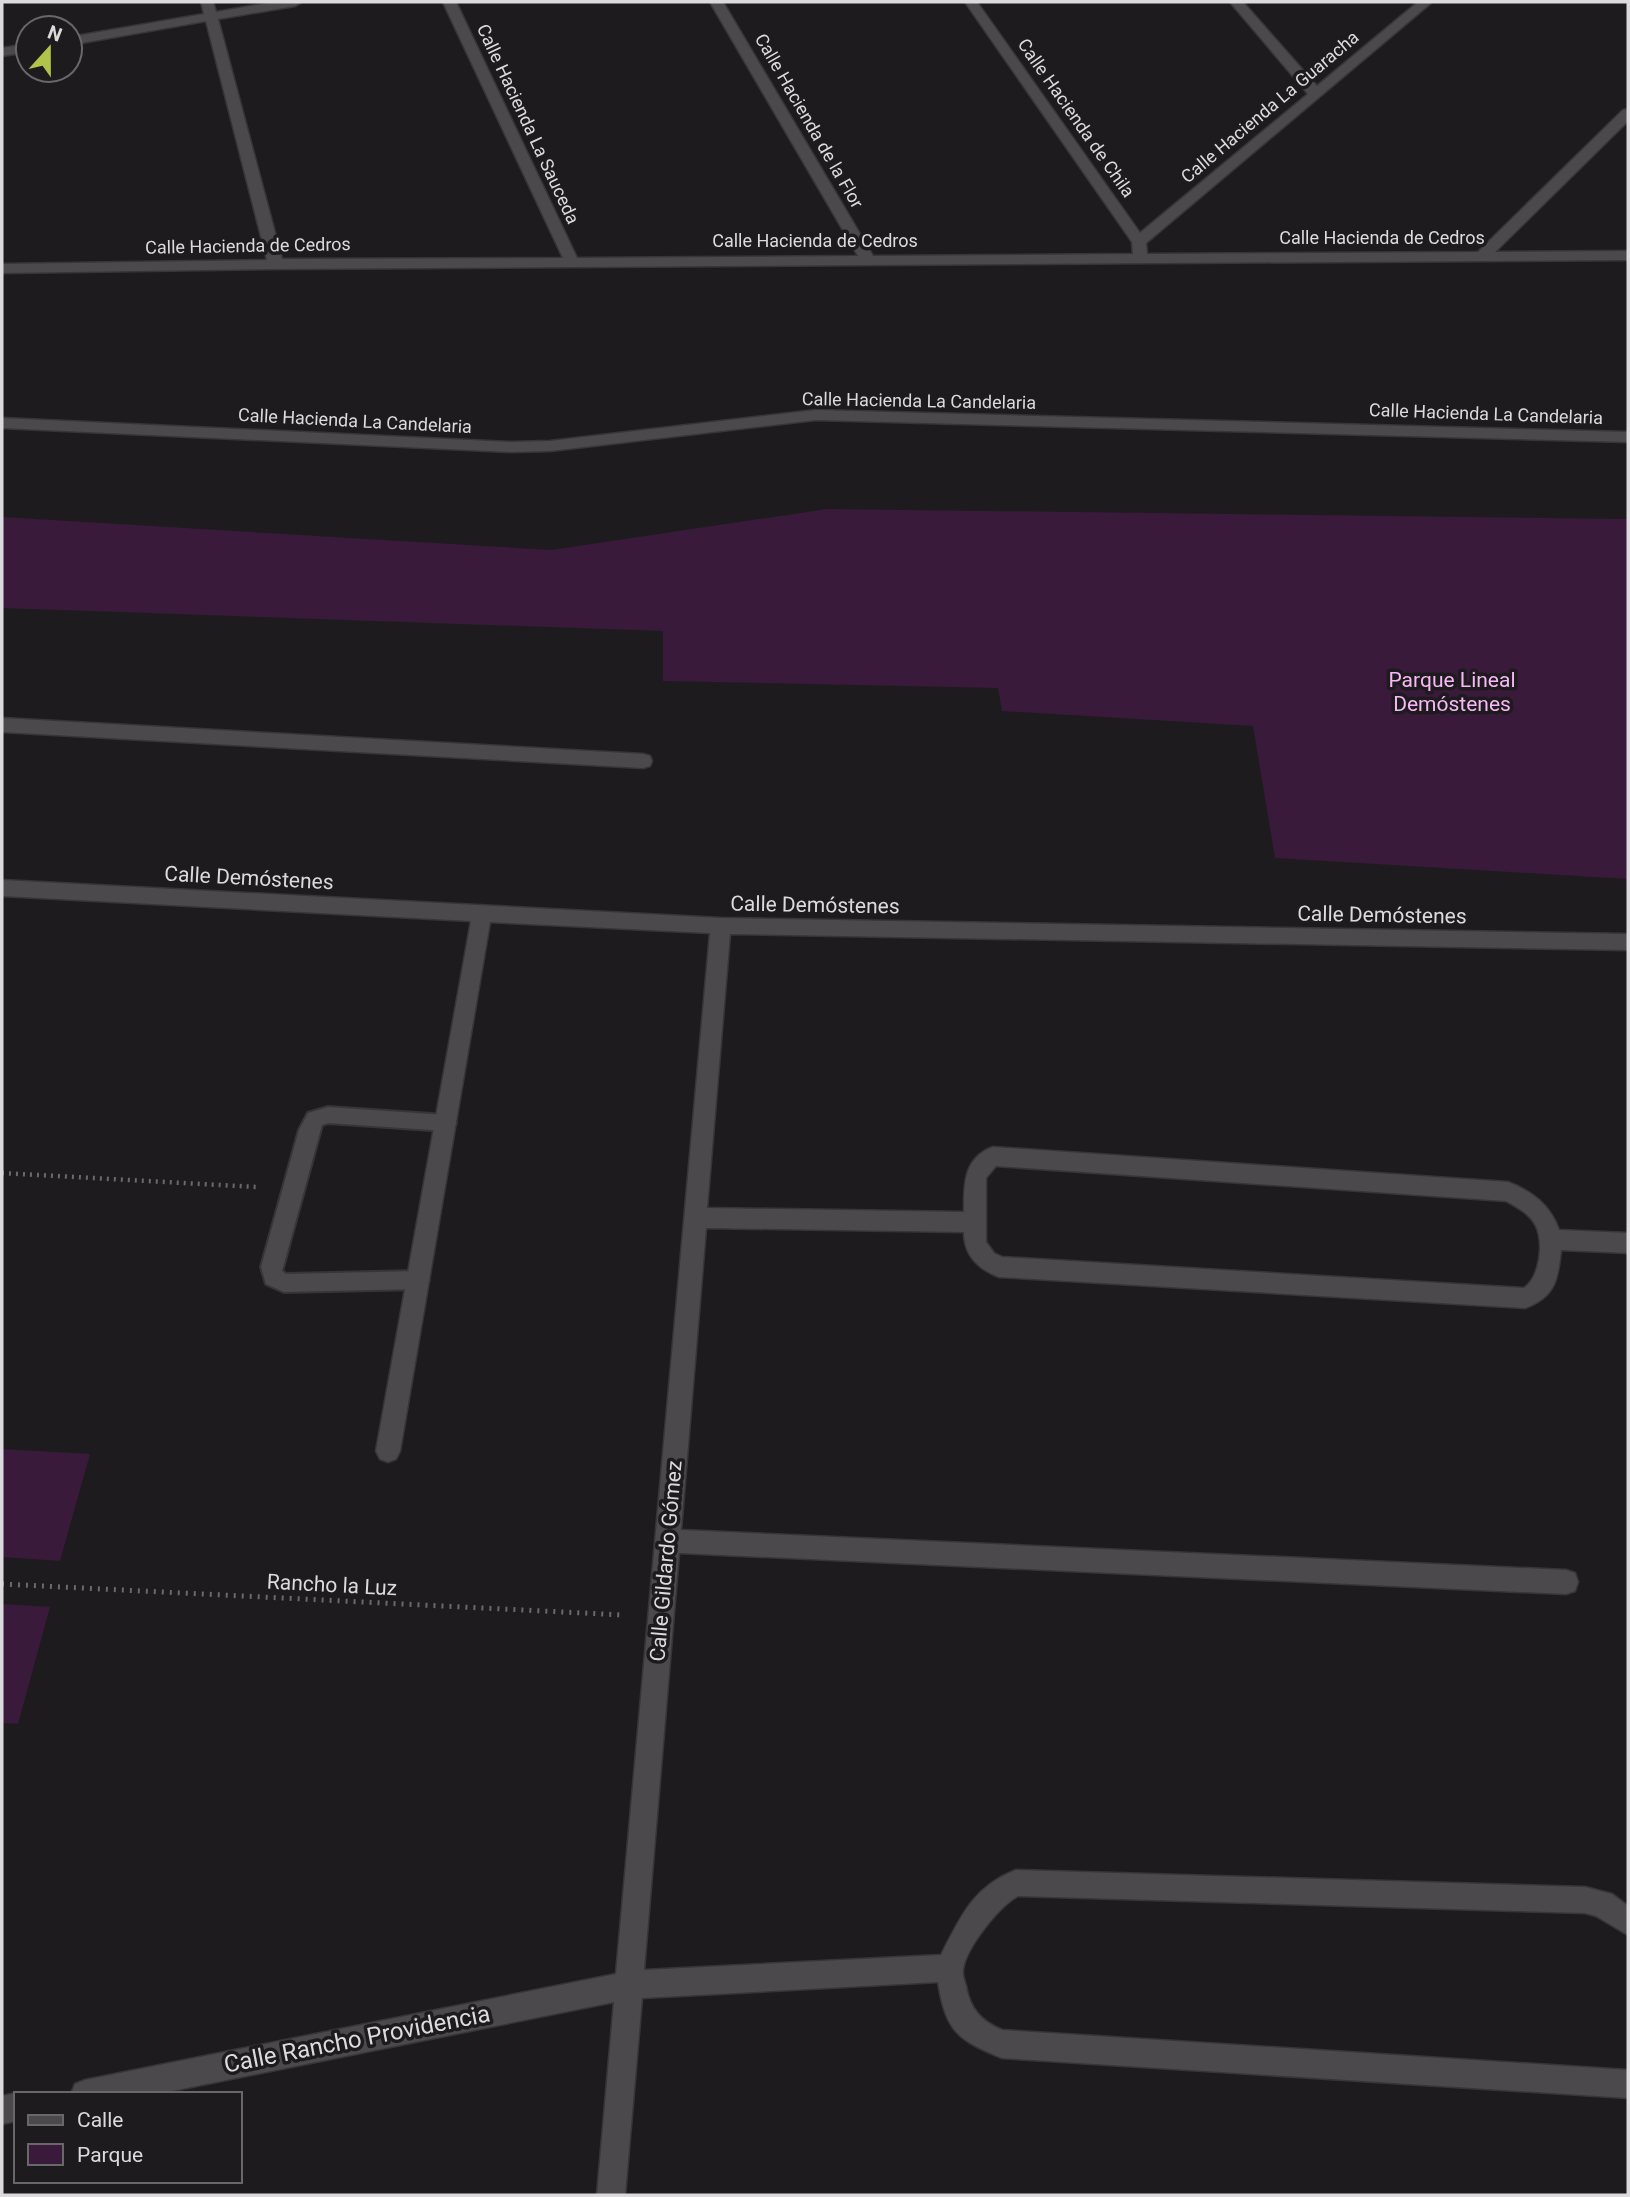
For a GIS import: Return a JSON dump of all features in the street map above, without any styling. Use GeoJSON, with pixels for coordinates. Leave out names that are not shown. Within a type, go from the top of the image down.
{"type":"FeatureCollection","features":[{"type":"Feature","properties":{"kind":"street"},"geometry":{"type":"LineString","coordinates":[[84,38],[209,9],[295,2]]}},
{"type":"Feature","properties":{"kind":"street","name":"Calle Hacienda La Sauceda"},"geometry":{"type":"LineString","coordinates":[[449,2],[572,262]]}},
{"type":"Feature","properties":{"kind":"street","name":"Calle Hacienda de la Flor"},"geometry":{"type":"LineString","coordinates":[[716,2],[868,260]]}},
{"type":"Feature","properties":{"kind":"street","name":"Calle Hacienda de Chila"},"geometry":{"type":"LineString","coordinates":[[971,2],[1139,242]]}},
{"type":"Feature","properties":{"kind":"street"},"geometry":{"type":"LineString","coordinates":[[1236,2],[1316,94]]}},
{"type":"Feature","properties":{"kind":"street","name":"Calle Hacienda La Guaracha"},"geometry":{"type":"LineString","coordinates":[[1139,242],[1426,2]]}},
{"type":"Feature","properties":{"kind":"street"},"geometry":{"type":"LineString","coordinates":[[209,9],[276,264]]}},
{"type":"Feature","properties":{"kind":"street"},"geometry":{"type":"LineString","coordinates":[[1482,257],[1628,113]]}},
{"type":"Feature","properties":{"kind":"street"},"geometry":{"type":"LineString","coordinates":[[1139,242],[1140,259]]}},
{"type":"Feature","properties":{"kind":"street","name":"Calle Hacienda de Cedros"},"geometry":{"type":"LineString","coordinates":[[2,269],[276,264],[1628,256]]}},
{"type":"Feature","properties":{"kind":"street","name":"Calle Hacienda La Candelaria"},"geometry":{"type":"LineString","coordinates":[[2,423],[512,447],[550,446],[816,415],[1628,438]]}},
{"type":"Feature","properties":{"kind":"street"},"geometry":{"type":"LineString","coordinates":[[2,725],[643,761]]}},
{"type":"Feature","properties":{"kind":"street","name":"Calle Demóstenes"},"geometry":{"type":"LineString","coordinates":[[2,888],[722,926],[1628,942]]}},
{"type":"Feature","properties":{"kind":"street"},"geometry":{"type":"LineString","coordinates":[[388,1451],[482,913]]}},
{"type":"Feature","properties":{"kind":"street","name":"Calle Gildardo Gómez"},"geometry":{"type":"LineString","coordinates":[[611,2195],[722,926]]}},
{"type":"Feature","properties":{"kind":"street"},"geometry":{"type":"LineString","coordinates":[[993,1156],[1493,1189],[1508,1192],[1532,1205],[1540,1214],[1553,1240],[1542,1288],[1536,1294],[1525,1298],[1011,1269],[999,1267],[979,1253],[975,1244],[975,1176],[985,1161],[993,1156]]}},
{"type":"Feature","properties":{"kind":"street"},"geometry":{"type":"LineString","coordinates":[[696,1218],[974,1222]]}},
{"type":"Feature","properties":{"kind":"street"},"geometry":{"type":"LineString","coordinates":[[1553,1240],[1628,1243]]}},
{"type":"Feature","properties":{"kind":"street"},"geometry":{"type":"LineString","coordinates":[[668,1541],[1566,1583]]}},
{"type":"Feature","properties":{"kind":"street"},"geometry":{"type":"LineString","coordinates":[[1628,1922],[1602,1904],[1585,1900],[1016,1883],[993,1897],[976,1914],[949,1968],[954,2004],[964,2020],[976,2033],[1002,2044],[1628,2084]]}},
{"type":"Feature","properties":{"kind":"street","name":"Calle Rancho Providencia"},"geometry":{"type":"LineString","coordinates":[[95,2092],[629,1985],[949,1968]]}},
{"type":"Feature","properties":{"kind":"lane"},"geometry":{"type":"LineString","coordinates":[[419,1280],[284,1283],[273,1277],[271,1267],[309,1130],[315,1119],[321,1116],[446,1123]]}},
{"type":"Feature","properties":{"kind":"path"},"geometry":{"type":"LineString","coordinates":[[2,1172],[292,1189]]}},
{"type":"Feature","properties":{"kind":"path","name":"Rancho la Luz"},"geometry":{"type":"LineString","coordinates":[[2,1584],[662,1617]]}},
{"type":"Feature","properties":{"kind":"green space","name":"Parque Lineal Demóstenes"},"geometry":{"type":"Polygon","coordinates":[[[827,509],[1628,519],[1628,879],[1275,858],[1253,726],[1002,711],[998,688],[663,681],[663,631],[2,608],[2,517],[551,550],[827,509]]]}},
{"type":"Feature","properties":{"kind":"green space"},"geometry":{"type":"Polygon","coordinates":[[[2,1449],[90,1454],[60,1561],[2,1557],[2,1449]]]}},
{"type":"Feature","properties":{"kind":"green space"},"geometry":{"type":"Polygon","coordinates":[[[2,1604],[50,1607],[18,1724],[2,1723],[2,1604]]]}}]}
